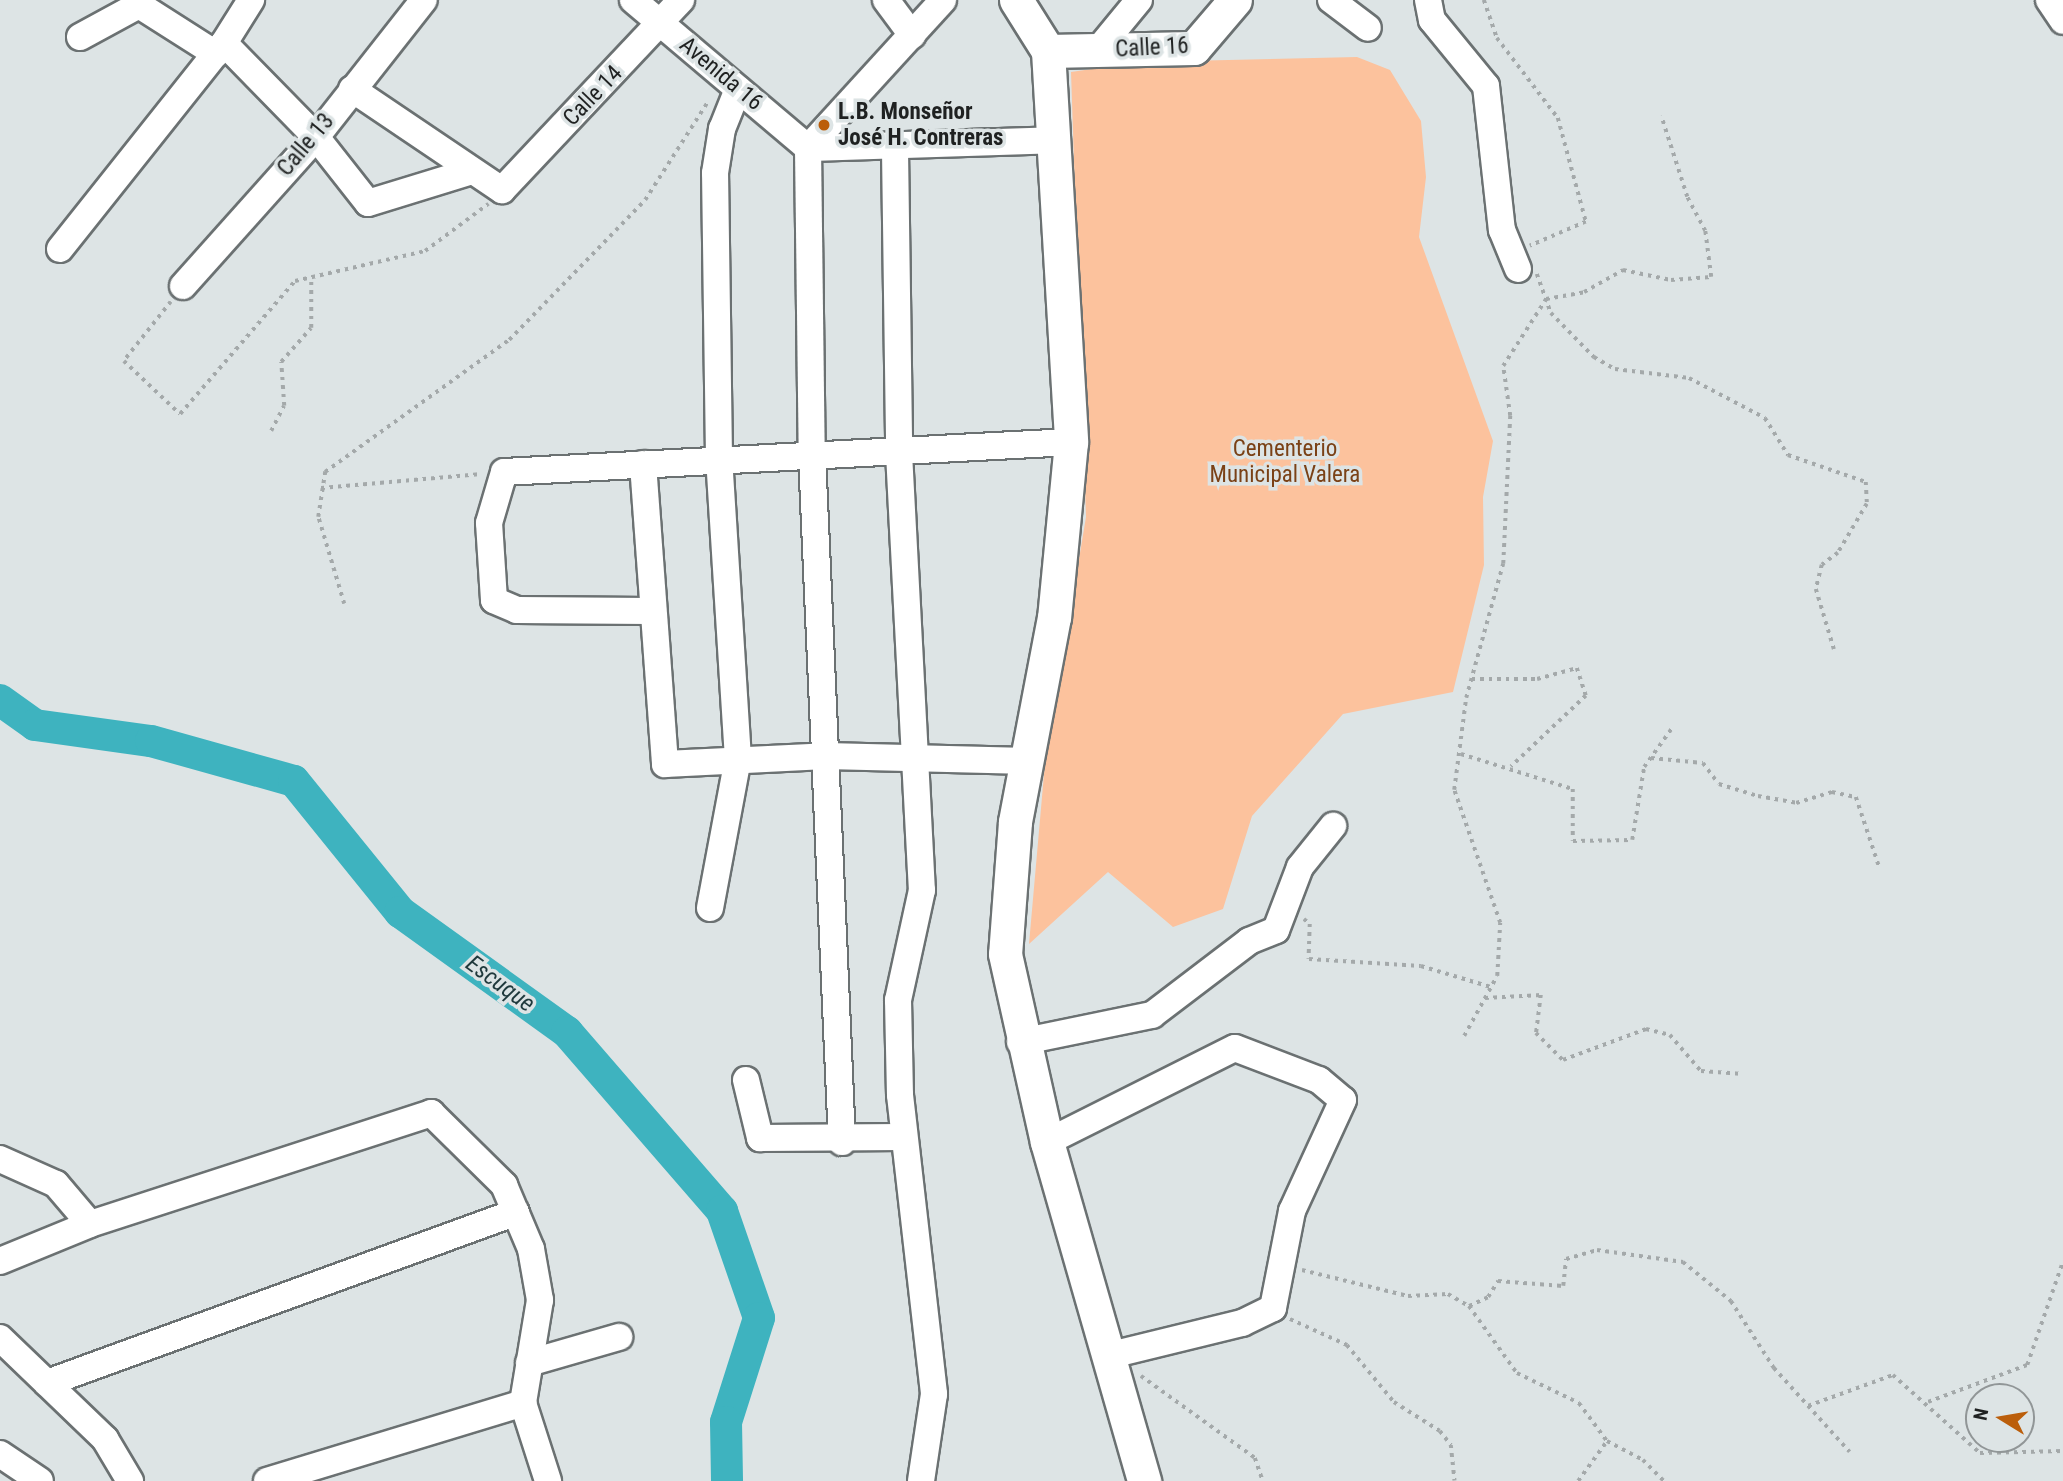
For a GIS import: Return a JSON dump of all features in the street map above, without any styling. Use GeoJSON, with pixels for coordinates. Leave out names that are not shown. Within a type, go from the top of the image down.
{"type":"FeatureCollection","features":[{"type":"Feature","properties":{"kind":"main road"},"geometry":{"type":"LineString","coordinates":[[1016,0],[1048,51],[1056,141],[1071,442],[1054,617],[1006,906],[1009,992],[1046,1142],[1111,1354],[1144,1481]]}},
{"type":"Feature","properties":{"kind":"main road","name":"Calle 16"},"geometry":{"type":"LineString","coordinates":[[1048,51],[1194,48],[1235,0]]}},
{"type":"Feature","properties":{"kind":"street"},"geometry":{"type":"LineString","coordinates":[[60,249],[220,48],[251,0]]}},
{"type":"Feature","properties":{"kind":"street","name":"Calle 13"},"geometry":{"type":"LineString","coordinates":[[183,286],[316,136],[424,0]]}},
{"type":"Feature","properties":{"kind":"street","name":"Avenida 16"},"geometry":{"type":"LineString","coordinates":[[633,0],[808,148]]}},
{"type":"Feature","properties":{"kind":"street","name":"Calle 14"},"geometry":{"type":"LineString","coordinates":[[502,190],[681,0]]}},
{"type":"Feature","properties":{"kind":"street"},"geometry":{"type":"LineString","coordinates":[[886,0],[912,35]]}},
{"type":"Feature","properties":{"kind":"street"},"geometry":{"type":"LineString","coordinates":[[842,1142],[812,456],[808,148],[943,0]]}},
{"type":"Feature","properties":{"kind":"street"},"geometry":{"type":"LineString","coordinates":[[1097,51],[1139,0]]}},
{"type":"Feature","properties":{"kind":"street"},"geometry":{"type":"LineString","coordinates":[[1331,0],[1368,28]]}},
{"type":"Feature","properties":{"kind":"street"},"geometry":{"type":"LineString","coordinates":[[1428,0],[1432,20],[1486,86],[1502,230],[1515,260]]}},
{"type":"Feature","properties":{"kind":"street"},"geometry":{"type":"LineString","coordinates":[[2049,0],[2063,21]]}},
{"type":"Feature","properties":{"kind":"street"},"geometry":{"type":"LineString","coordinates":[[80,37],[139,5],[220,48],[316,136],[368,204],[469,172]]}},
{"type":"Feature","properties":{"kind":"street"},"geometry":{"type":"LineString","coordinates":[[710,908],[738,759],[719,457],[715,173],[731,83]]}},
{"type":"Feature","properties":{"kind":"street"},"geometry":{"type":"LineString","coordinates":[[352,89],[469,172],[502,190]]}},
{"type":"Feature","properties":{"kind":"street"},"geometry":{"type":"LineString","coordinates":[[808,148],[895,150],[1056,141]]}},
{"type":"Feature","properties":{"kind":"street"},"geometry":{"type":"LineString","coordinates":[[895,150],[900,453],[912,756],[922,890],[898,1000],[903,1136],[934,1394],[921,1481]]}},
{"type":"Feature","properties":{"kind":"street"},"geometry":{"type":"LineString","coordinates":[[649,611],[517,610],[494,600],[489,523],[504,472],[719,457],[900,453],[1071,442]]}},
{"type":"Feature","properties":{"kind":"street"},"geometry":{"type":"LineString","coordinates":[[643,464],[649,611],[665,764],[826,756],[912,756],[1029,761]]}},
{"type":"Feature","properties":{"kind":"street"},"geometry":{"type":"LineString","coordinates":[[1020,1042],[1152,1016],[1250,941],[1276,930],[1300,867],[1333,826]]}},
{"type":"Feature","properties":{"kind":"street"},"geometry":{"type":"LineString","coordinates":[[1046,1142],[1234,1048],[1319,1080],[1343,1100],[1292,1211],[1278,1264],[1273,1308],[1242,1323],[1111,1354]]}},
{"type":"Feature","properties":{"kind":"street"},"geometry":{"type":"LineString","coordinates":[[746,1080],[760,1138],[842,1142],[903,1136]]}},
{"type":"Feature","properties":{"kind":"street"},"geometry":{"type":"LineString","coordinates":[[0,1261],[90,1224],[431,1113],[504,1185],[531,1249],[540,1300],[523,1403],[548,1481]]}},
{"type":"Feature","properties":{"kind":"street"},"geometry":{"type":"LineString","coordinates":[[3,1163],[56,1184],[90,1224]]}},
{"type":"Feature","properties":{"kind":"street"},"geometry":{"type":"LineString","coordinates":[[47,1383],[516,1212]]}},
{"type":"Feature","properties":{"kind":"street"},"geometry":{"type":"LineString","coordinates":[[529,1363],[619,1337]]}},
{"type":"Feature","properties":{"kind":"street"},"geometry":{"type":"LineString","coordinates":[[0,1338],[105,1439],[130,1481]]}},
{"type":"Feature","properties":{"kind":"street"},"geometry":{"type":"LineString","coordinates":[[267,1481],[523,1403]]}},
{"type":"Feature","properties":{"kind":"street"},"geometry":{"type":"LineString","coordinates":[[0,1454],[40,1481]]}},
{"type":"Feature","properties":{"kind":"path"},"geometry":{"type":"LineString","coordinates":[[1484,0],[1497,38],[1558,118],[1586,222],[1515,260],[1542,280],[1546,299],[1594,357],[1615,369],[1689,378],[1765,418],[1788,455],[1866,482],[1867,504],[1839,553],[1822,565],[1816,589],[1834,649]]}},
{"type":"Feature","properties":{"kind":"path"},"geometry":{"type":"LineString","coordinates":[[344,604],[318,516],[325,472],[509,340],[645,200],[731,83]]}},
{"type":"Feature","properties":{"kind":"path"},"geometry":{"type":"LineString","coordinates":[[1464,1036],[1491,987],[1500,923],[1454,790],[1471,679],[1503,564],[1510,416],[1503,366],[1546,299],[1584,292],[1623,270],[1671,280],[1711,277],[1706,231],[1687,197],[1661,116]]}},
{"type":"Feature","properties":{"kind":"path"},"geometry":{"type":"LineString","coordinates":[[183,286],[124,361],[180,414],[295,281],[425,251],[463,229],[502,190]]}},
{"type":"Feature","properties":{"kind":"path"},"geometry":{"type":"LineString","coordinates":[[271,432],[284,405],[281,362],[311,328],[311,278]]}},
{"type":"Feature","properties":{"kind":"path"},"geometry":{"type":"LineString","coordinates":[[321,488],[504,472]]}},
{"type":"Feature","properties":{"kind":"path"},"geometry":{"type":"LineString","coordinates":[[1471,679],[1537,679],[1577,668],[1586,696],[1511,767]]}},
{"type":"Feature","properties":{"kind":"path"},"geometry":{"type":"LineString","coordinates":[[1461,754],[1511,767],[1573,789],[1573,841],[1632,840],[1651,758],[1672,728]]}},
{"type":"Feature","properties":{"kind":"path"},"geometry":{"type":"LineString","coordinates":[[1651,758],[1703,763],[1720,784],[1758,796],[1796,803],[1832,792],[1856,797],[1879,866]]}},
{"type":"Feature","properties":{"kind":"path"},"geometry":{"type":"LineString","coordinates":[[1282,911],[1310,924],[1309,959],[1421,966],[1491,987]]}},
{"type":"Feature","properties":{"kind":"path"},"geometry":{"type":"LineString","coordinates":[[1485,998],[1541,995],[1536,1033],[1563,1060],[1646,1029],[1670,1035],[1701,1071],[1740,1074]]}},
{"type":"Feature","properties":{"kind":"path"},"geometry":{"type":"LineString","coordinates":[[1469,1306],[1488,1297],[1498,1281],[1563,1286],[1566,1259],[1597,1250],[1683,1262],[1703,1271],[1731,1301],[1774,1368],[1850,1452]]}},
{"type":"Feature","properties":{"kind":"path"},"geometry":{"type":"LineString","coordinates":[[1928,1402],[2026,1366],[2063,1261]]}},
{"type":"Feature","properties":{"kind":"path"},"geometry":{"type":"LineString","coordinates":[[1278,1264],[1408,1296],[1448,1294],[1469,1306],[1517,1373],[1579,1403],[1607,1441],[1643,1460],[1664,1481]]}},
{"type":"Feature","properties":{"kind":"path"},"geometry":{"type":"LineString","coordinates":[[1273,1308],[1347,1345],[1394,1402],[1440,1431],[1451,1445],[1455,1481]]}},
{"type":"Feature","properties":{"kind":"path"},"geometry":{"type":"LineString","coordinates":[[1111,1354],[1255,1458],[1263,1481]]}},
{"type":"Feature","properties":{"kind":"path"},"geometry":{"type":"LineString","coordinates":[[1808,1406],[1893,1375],[1928,1402],[1980,1453],[2063,1451]]}},
{"type":"Feature","properties":{"kind":"path"},"geometry":{"type":"LineString","coordinates":[[1578,1481],[1607,1441]]}},
{"type":"Feature","properties":{"kind":"green space","name":"Cementerio Municipal Valera"},"geometry":{"type":"Polygon","coordinates":[[[1357,57],[1390,70],[1421,121],[1426,177],[1419,237],[1493,441],[1483,497],[1484,565],[1453,692],[1343,714],[1252,816],[1223,909],[1173,927],[1108,872],[1029,944],[1045,763],[1086,517],[1071,72],[1141,62],[1357,57]]]}},
{"type":"Feature","properties":{"kind":"waterway","name":"Escuque"},"geometry":{"type":"LineString","coordinates":[[0,700],[35,725],[151,741],[294,781],[400,912],[567,1032],[722,1211],[759,1318],[726,1422],[727,1481]]}},
{"type":"Feature","properties":{"kind":"place","name":"L.B. Monseñor José H. Contreras"},"geometry":{"type":"Point","coordinates":[824,125]}}]}
